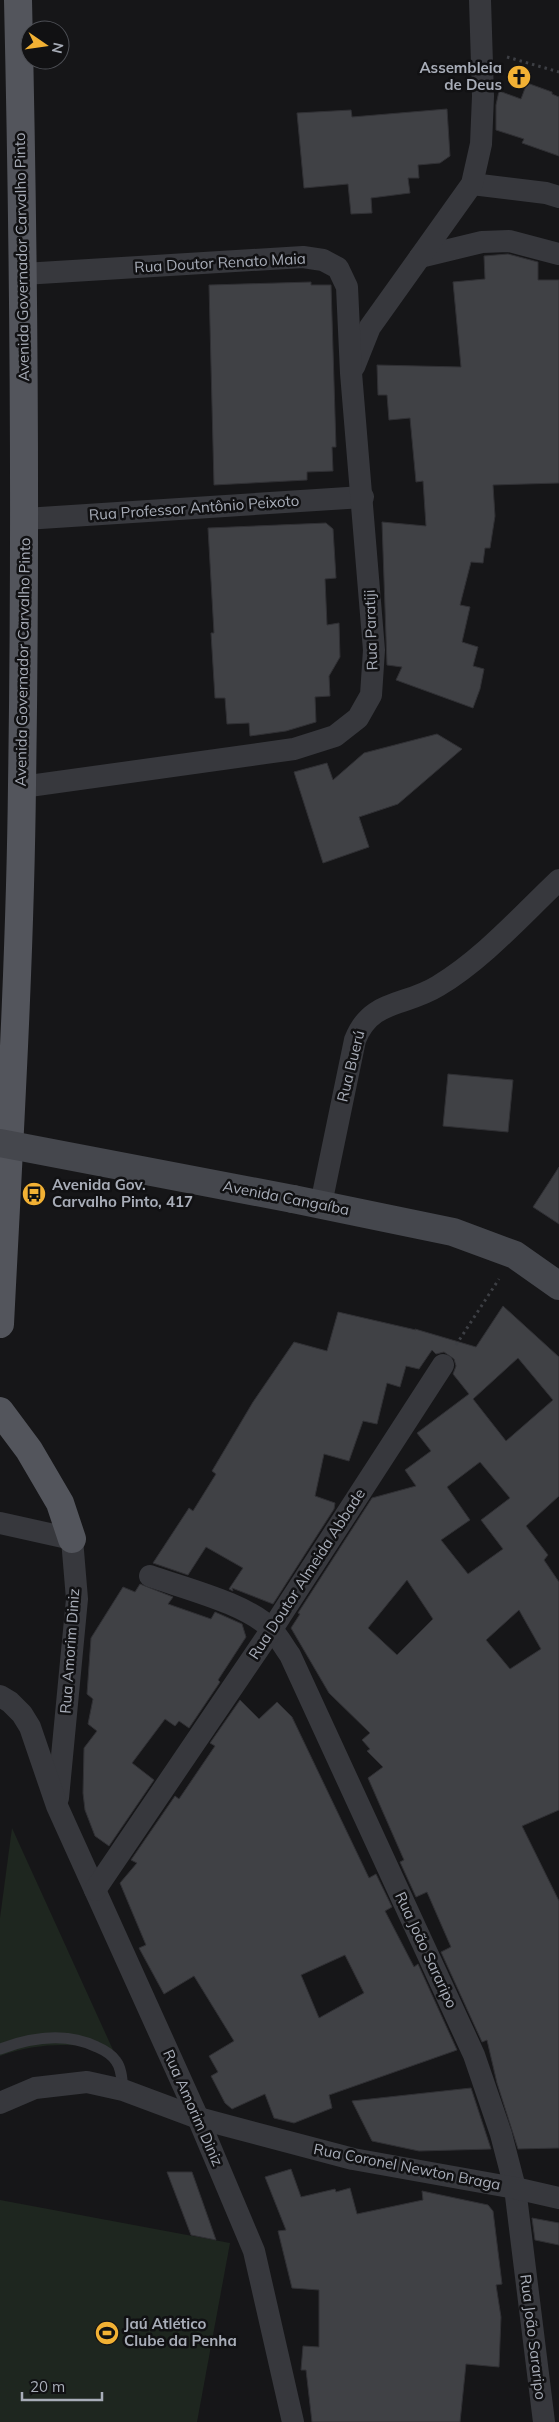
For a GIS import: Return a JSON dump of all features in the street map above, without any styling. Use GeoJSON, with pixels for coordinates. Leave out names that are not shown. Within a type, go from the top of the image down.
{"type":"FeatureCollection","features":[{"type":"Feature","properties":{"kind":"main road","name":"Avenida Governador Carvalho Pinto"},"geometry":{"type":"LineString","coordinates":[[0,1324],[13,1066],[22,787],[25,519],[18,0]]}},
{"type":"Feature","properties":{"kind":"main road"},"geometry":{"type":"LineString","coordinates":[[0,170],[21,137]]}},
{"type":"Feature","properties":{"kind":"main road","name":"Avenida Cangaíba"},"geometry":{"type":"LineString","coordinates":[[0,1142],[320,1204],[453,1232],[515,1255],[559,1286]]}},
{"type":"Feature","properties":{"kind":"main road"},"geometry":{"type":"LineString","coordinates":[[0,1411],[29,1450],[60,1503],[72,1539]]}},
{"type":"Feature","properties":{"kind":"street"},"geometry":{"type":"LineString","coordinates":[[352,373],[370,327],[472,184],[481,144],[483,96],[480,0]]}},
{"type":"Feature","properties":{"kind":"street"},"geometry":{"type":"LineString","coordinates":[[472,184],[546,193],[559,197]]}},
{"type":"Feature","properties":{"kind":"street"},"geometry":{"type":"LineString","coordinates":[[420,257],[482,242],[509,241],[559,254]]}},
{"type":"Feature","properties":{"kind":"street","name":"Rua Doutor Renato Maia"},"geometry":{"type":"LineString","coordinates":[[23,274],[304,257],[323,260],[338,268],[347,287],[352,373]]}},
{"type":"Feature","properties":{"kind":"street","name":"Rua Paratiji"},"geometry":{"type":"LineString","coordinates":[[22,787],[294,749],[335,736],[358,718],[371,695],[374,650],[352,373]]}},
{"type":"Feature","properties":{"kind":"street","name":"Rua Professor Antônio Peixoto"},"geometry":{"type":"LineString","coordinates":[[25,519],[363,497]]}},
{"type":"Feature","properties":{"kind":"street","name":"Rua Buerú"},"geometry":{"type":"LineString","coordinates":[[320,1204],[355,1040],[361,1026],[370,1015],[385,1007],[415,998],[439,986],[471,962],[559,880]]}},
{"type":"Feature","properties":{"kind":"street","name":"Rua Doutor Almeida Abbade"},"geometry":{"type":"LineString","coordinates":[[95,1890],[272,1629],[443,1365]]}},
{"type":"Feature","properties":{"kind":"street"},"geometry":{"type":"LineString","coordinates":[[0,1523],[72,1539]]}},
{"type":"Feature","properties":{"kind":"street","name":"Rua Amorim Diniz"},"geometry":{"type":"LineString","coordinates":[[58,1806],[77,1599],[72,1539]]}},
{"type":"Feature","properties":{"kind":"street","name":"Rua João Sararipo"},"geometry":{"type":"LineString","coordinates":[[150,1576],[231,1605],[254,1616],[272,1629],[290,1655],[474,2055],[501,2134],[515,2188],[544,2422]]}},
{"type":"Feature","properties":{"kind":"street","name":"Rua Amorim Diniz"},"geometry":{"type":"LineString","coordinates":[[0,1696],[10,1702],[22,1714],[30,1727],[58,1806],[198,2118],[254,2252],[293,2422]]}},
{"type":"Feature","properties":{"kind":"street","name":"Rua Coronel Newton Braga"},"geometry":{"type":"LineString","coordinates":[[0,2103],[35,2088],[87,2082],[123,2090],[198,2118],[353,2160],[515,2188],[559,2198]]}},
{"type":"Feature","properties":{"kind":"lane"},"geometry":{"type":"LineString","coordinates":[[0,2049],[41,2038],[64,2038],[85,2042],[104,2050],[116,2060],[122,2074],[123,2090]]}},
{"type":"Feature","properties":{"kind":"path"},"geometry":{"type":"LineString","coordinates":[[482,49],[559,72]]}},
{"type":"Feature","properties":{"kind":"path"},"geometry":{"type":"LineString","coordinates":[[443,1365],[515,1255]]}},
{"type":"Feature","properties":{"kind":"shaded area"},"geometry":{"type":"Polygon","coordinates":[[[12,1828],[113,2050],[85,2046],[56,2045],[28,2048],[0,2056],[0,1918],[12,1828]]]}},
{"type":"Feature","properties":{"kind":"shaded area","name":"Jaú Atlético Clube da Penha"},"geometry":{"type":"Polygon","coordinates":[[[0,2200],[230,2243],[197,2422],[0,2422],[0,2200]]]}},
{"type":"Feature","properties":{"kind":"building"},"geometry":{"type":"Polygon","coordinates":[[[527,83],[552,92],[552,94],[559,97],[559,156],[522,143],[524,139],[496,130],[496,105],[499,91],[521,99],[527,83]]]}},
{"type":"Feature","properties":{"kind":"building"},"geometry":{"type":"Polygon","coordinates":[[[447,109],[450,156],[440,163],[418,165],[419,178],[408,178],[410,193],[371,198],[372,213],[351,214],[348,184],[304,188],[297,113],[351,110],[352,117],[447,109]]]}},
{"type":"Feature","properties":{"kind":"building"},"geometry":{"type":"Polygon","coordinates":[[[508,254],[538,262],[538,280],[559,280],[559,483],[493,485],[495,516],[490,548],[485,548],[483,563],[471,562],[460,605],[470,607],[462,642],[478,647],[473,666],[484,669],[480,689],[473,708],[396,680],[402,667],[387,665],[382,522],[426,526],[423,481],[416,482],[410,418],[389,420],[387,395],[378,395],[377,365],[461,367],[453,282],[485,279],[484,256],[508,254]]]}},
{"type":"Feature","properties":{"kind":"building"},"geometry":{"type":"Polygon","coordinates":[[[311,282],[311,285],[331,285],[336,447],[332,447],[333,471],[307,472],[307,480],[214,485],[209,285],[311,282]]]}},
{"type":"Feature","properties":{"kind":"building"},"geometry":{"type":"Polygon","coordinates":[[[326,523],[333,529],[336,578],[325,579],[327,625],[339,623],[340,657],[329,676],[330,696],[315,697],[316,722],[286,731],[250,736],[249,723],[227,724],[225,698],[215,698],[211,633],[214,633],[208,528],[326,523]]]}},
{"type":"Feature","properties":{"kind":"building"},"geometry":{"type":"Polygon","coordinates":[[[437,734],[462,749],[398,804],[359,817],[369,847],[323,863],[294,772],[327,763],[333,780],[364,753],[437,734]]]}},
{"type":"Feature","properties":{"kind":"building"},"geometry":{"type":"Polygon","coordinates":[[[448,1074],[513,1080],[508,1132],[443,1126],[448,1074]]]}},
{"type":"Feature","properties":{"kind":"building"},"geometry":{"type":"Polygon","coordinates":[[[559,1167],[559,1224],[533,1207],[559,1167]]]}},
{"type":"Feature","properties":{"kind":"building"},"geometry":{"type":"Polygon","coordinates":[[[503,1306],[559,1357],[559,1496],[526,1526],[548,1555],[544,1560],[559,1582],[559,1810],[522,1826],[559,1901],[559,2148],[518,2149],[497,2083],[487,2040],[482,2042],[441,1952],[451,1947],[427,1892],[416,1897],[400,1862],[404,1860],[368,1778],[383,1767],[367,1751],[370,1749],[362,1740],[370,1733],[329,1693],[291,1628],[300,1614],[298,1613],[372,1498],[416,1486],[405,1470],[431,1451],[417,1433],[469,1394],[453,1374],[456,1366],[454,1359],[444,1352],[436,1354],[432,1350],[419,1369],[406,1366],[400,1387],[387,1383],[377,1424],[363,1421],[349,1461],[324,1454],[315,1496],[335,1503],[334,1509],[273,1604],[232,1588],[233,1591],[229,1589],[243,1568],[206,1547],[188,1575],[153,1563],[189,1508],[193,1511],[216,1474],[212,1471],[253,1402],[294,1342],[327,1351],[338,1312],[415,1329],[476,1347],[503,1306]],[[518,1358],[473,1399],[506,1441],[553,1400],[518,1358]],[[480,1462],[447,1487],[470,1520],[441,1540],[468,1574],[503,1549],[481,1520],[510,1498],[480,1462]],[[407,1580],[368,1628],[397,1655],[433,1619],[407,1580]],[[519,1610],[486,1640],[510,1669],[541,1649],[519,1610]]]}},
{"type":"Feature","properties":{"kind":"building"},"geometry":{"type":"Polygon","coordinates":[[[140,1584],[173,1597],[168,1604],[211,1619],[215,1612],[242,1624],[246,1637],[218,1680],[220,1682],[189,1728],[179,1721],[175,1726],[165,1719],[132,1763],[154,1780],[109,1846],[95,1836],[85,1810],[83,1793],[84,1748],[97,1731],[88,1724],[93,1699],[87,1694],[91,1638],[123,1587],[135,1592],[140,1584]]]}},
{"type":"Feature","properties":{"kind":"building"},"geometry":{"type":"Polygon","coordinates":[[[240,1700],[259,1719],[277,1702],[292,1717],[369,1878],[376,1874],[392,1907],[385,1911],[414,1967],[418,1964],[457,2050],[329,2095],[332,2108],[294,2123],[274,2118],[265,2094],[232,2109],[225,2103],[211,2076],[218,2072],[209,2056],[234,2041],[194,1976],[164,1994],[139,1948],[146,1945],[120,1883],[137,1863],[131,1860],[175,1796],[179,1799],[215,1746],[210,1743],[240,1700]],[[345,1955],[301,1975],[319,2018],[364,1993],[345,1955]]]}},
{"type":"Feature","properties":{"kind":"building"},"geometry":{"type":"Polygon","coordinates":[[[471,2088],[491,2149],[419,2151],[372,2141],[352,2101],[471,2088]]]}},
{"type":"Feature","properties":{"kind":"building"},"geometry":{"type":"Polygon","coordinates":[[[291,2169],[301,2197],[335,2189],[336,2192],[350,2188],[357,2214],[423,2200],[422,2191],[488,2205],[493,2211],[502,2284],[496,2285],[501,2317],[499,2367],[466,2364],[460,2422],[312,2422],[306,2370],[301,2370],[303,2346],[319,2347],[319,2290],[292,2288],[278,2231],[286,2230],[265,2177],[291,2169]]]}},
{"type":"Feature","properties":{"kind":"building"},"geometry":{"type":"Polygon","coordinates":[[[167,2172],[192,2172],[216,2240],[191,2235],[167,2172]]]}},
{"type":"Feature","properties":{"kind":"building"},"geometry":{"type":"Polygon","coordinates":[[[532,2218],[559,2223],[559,2245],[535,2240],[532,2218]]]}},
{"type":"Feature","properties":{"kind":"place","name":"Assembleia de Deus"},"geometry":{"type":"Point","coordinates":[519,77]}},
{"type":"Feature","properties":{"kind":"place","name":"Avenida Gov. Carvalho Pinto, 417"},"geometry":{"type":"Point","coordinates":[34,1194]}},
{"type":"Feature","properties":{"kind":"place","name":"Jaú Atlético Clube da Penha"},"geometry":{"type":"Point","coordinates":[107,2333]}}]}
